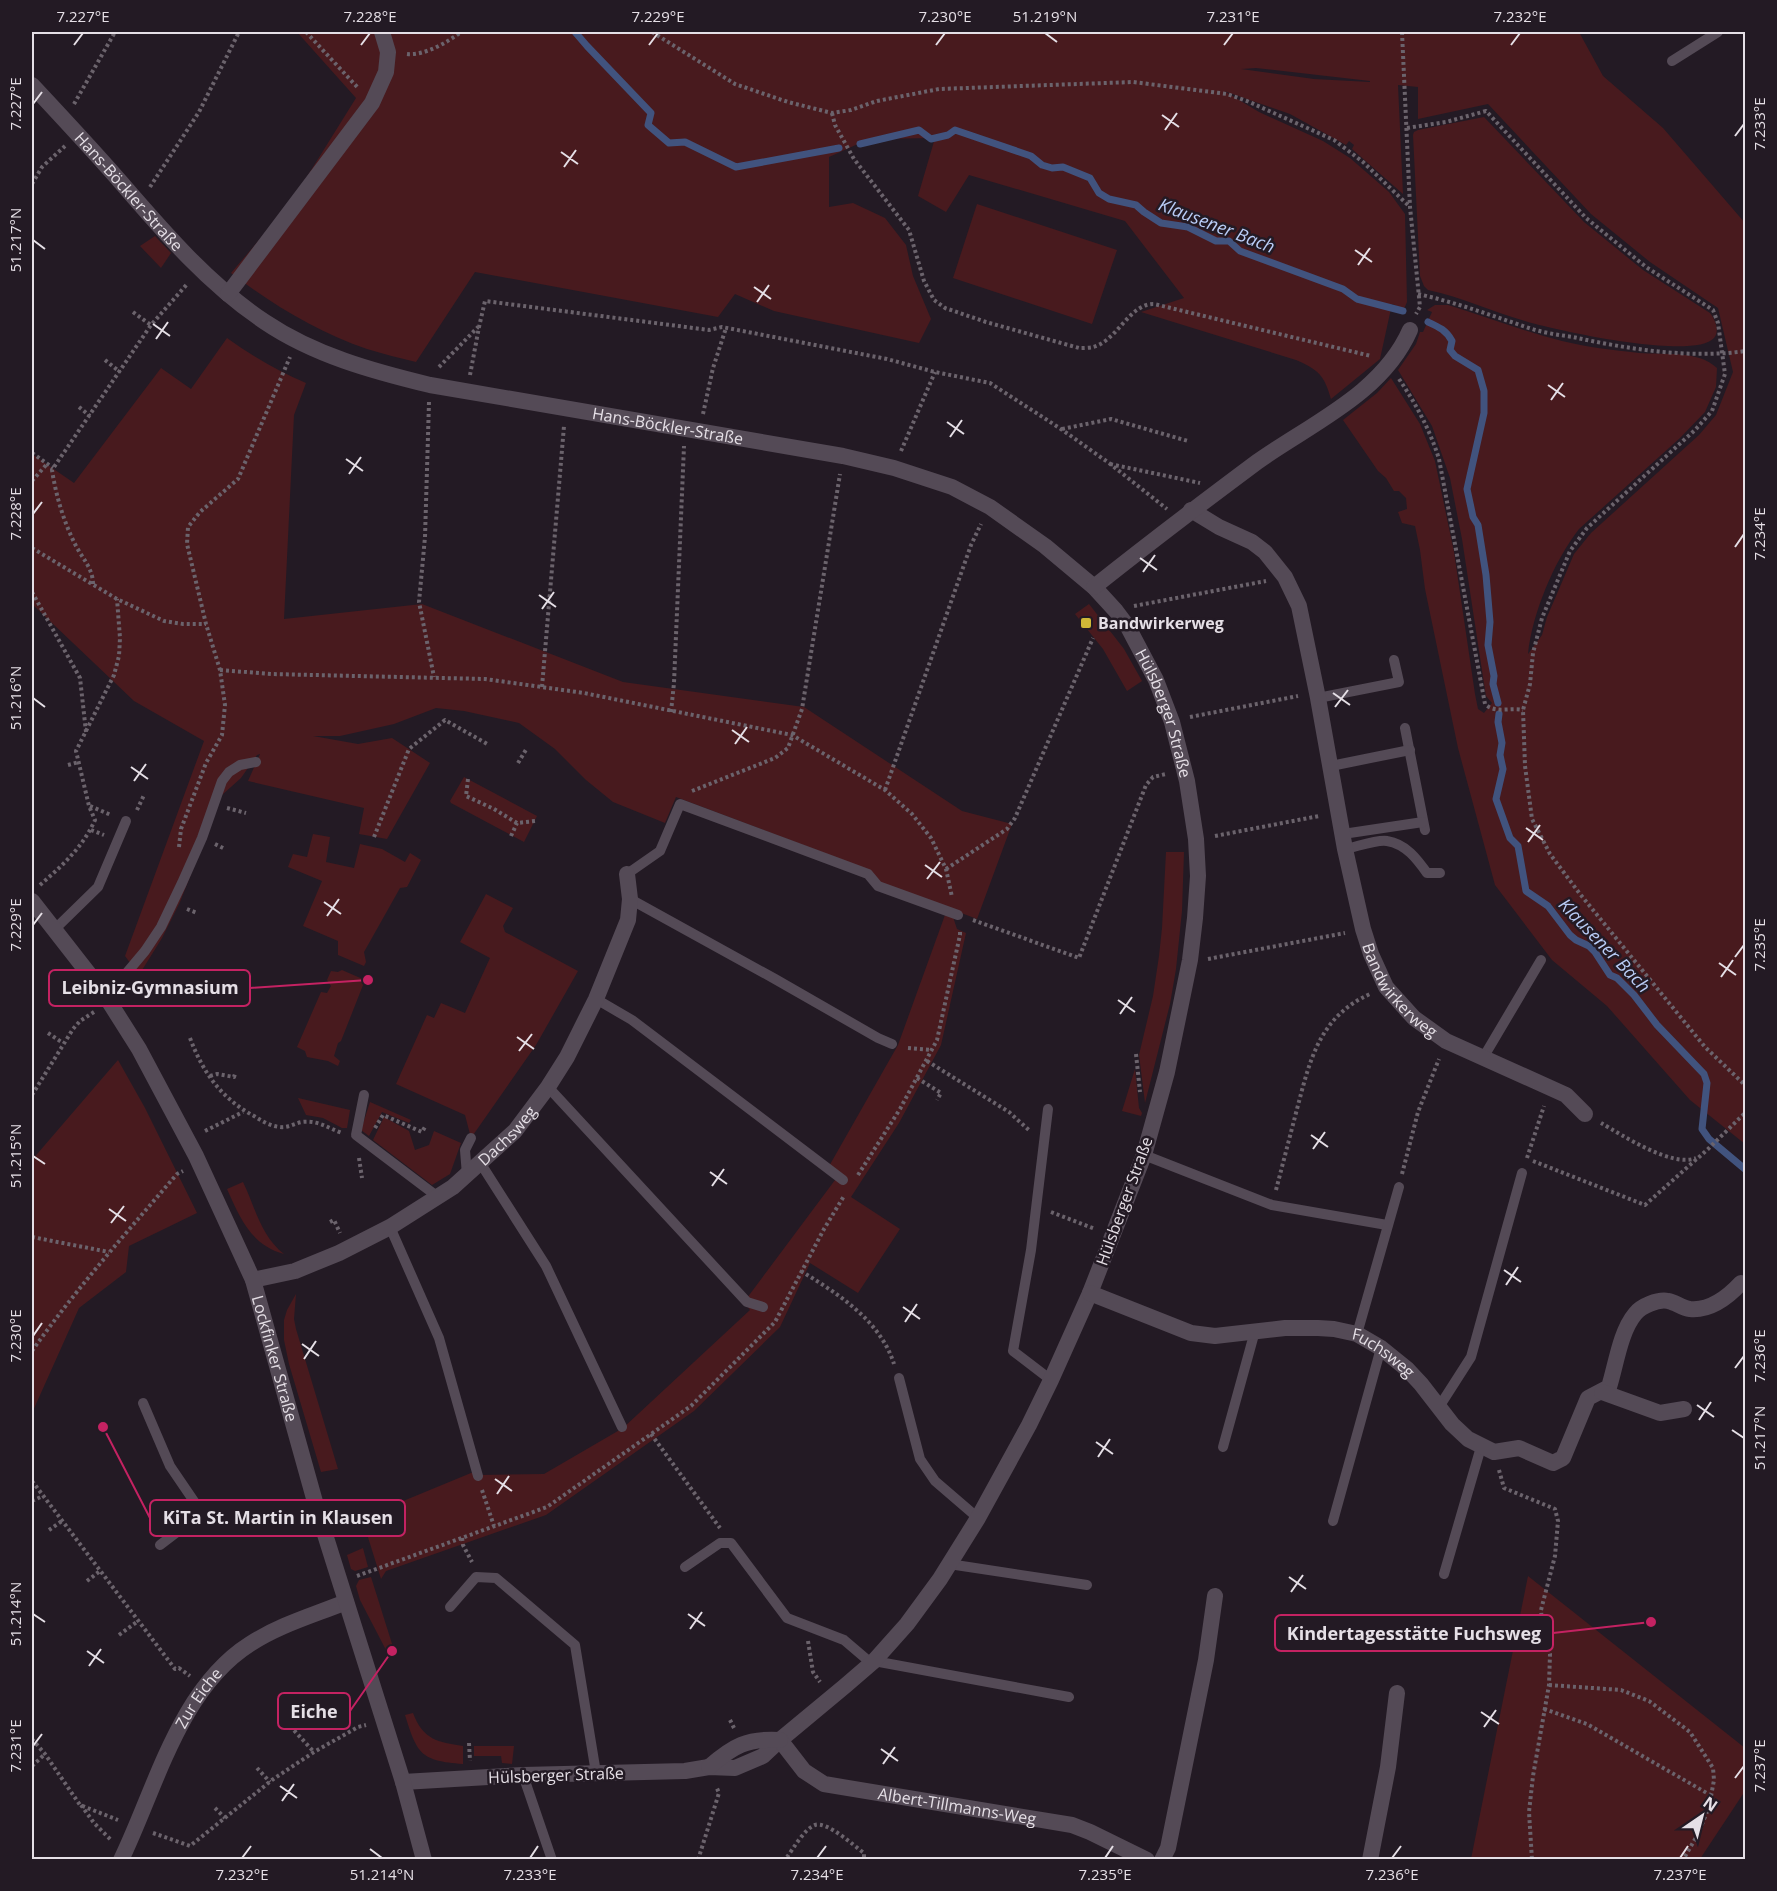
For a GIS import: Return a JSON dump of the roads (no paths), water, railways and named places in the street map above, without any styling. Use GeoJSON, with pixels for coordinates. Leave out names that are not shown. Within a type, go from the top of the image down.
{"type":"FeatureCollection","features":[{"type":"Feature","properties":{"kind":"street"},"geometry":{"type":"LineString","coordinates":[[228,294],[372,103],[386,72],[388,52],[382,32]]}},
{"type":"Feature","properties":{"kind":"street","name":"Hans-Böckler-Straße"},"geometry":{"type":"LineString","coordinates":[[32,85],[169,237],[228,294],[264,322],[297,340],[339,359],[384,374],[430,385],[843,456],[894,468],[952,488],[990,507],[1045,546],[1094,587]]}},
{"type":"Feature","properties":{"kind":"street"},"geometry":{"type":"LineString","coordinates":[[1094,587],[1191,510],[1271,452],[1366,388],[1389,364],[1410,330]]}},
{"type":"Feature","properties":{"kind":"street","name":"Bandwirkerweg"},"geometry":{"type":"LineString","coordinates":[[1191,510],[1252,542],[1265,552],[1286,578],[1299,606],[1363,929],[1386,987],[1414,1018],[1446,1041],[1566,1095],[1585,1114]]}},
{"type":"Feature","properties":{"kind":"street","name":"Hülsberger Straße"},"geometry":{"type":"LineString","coordinates":[[403,1782],[523,1775],[686,1772],[709,1767],[728,1750],[757,1739],[780,1740],[872,1662],[907,1624],[940,1579],[978,1518],[1051,1380],[1090,1293],[1144,1155],[1167,1072],[1190,960],[1198,876],[1196,839],[1187,781],[1172,722],[1155,680],[1128,627],[1094,587]]}},
{"type":"Feature","properties":{"kind":"street","name":"Dachsweg"},"geometry":{"type":"LineString","coordinates":[[253,1280],[295,1271],[339,1253],[390,1227],[438,1197],[467,1175],[515,1131],[548,1087],[576,1043],[596,999],[628,920],[630,899],[627,874]]}},
{"type":"Feature","properties":{"kind":"street","name":"Lockfinker Straße"},"geometry":{"type":"LineString","coordinates":[[35,894],[55,929],[103,992],[139,1049],[188,1140],[253,1280],[317,1509],[403,1782],[424,1860]]}},
{"type":"Feature","properties":{"kind":"street"},"geometry":{"type":"LineString","coordinates":[[1488,1450],[1519,1448],[1553,1463],[1563,1458],[1588,1398],[1609,1387],[1626,1329],[1636,1312],[1651,1303],[1666,1300],[1690,1309],[1709,1306],[1727,1298],[1741,1283]]}},
{"type":"Feature","properties":{"kind":"street","name":"Fuchsweg"},"geometry":{"type":"LineString","coordinates":[[1090,1293],[1191,1333],[1215,1336],[1285,1328],[1318,1328],[1357,1334],[1381,1348],[1414,1376],[1452,1424],[1468,1439],[1488,1450]]}},
{"type":"Feature","properties":{"kind":"street"},"geometry":{"type":"LineString","coordinates":[[1602,1392],[1660,1413],[1684,1409]]}},
{"type":"Feature","properties":{"kind":"street"},"geometry":{"type":"LineString","coordinates":[[1162,1860],[1168,1848],[1173,1825],[1206,1660],[1215,1596]]}},
{"type":"Feature","properties":{"kind":"street","name":"Zur Eiche"},"geometry":{"type":"LineString","coordinates":[[123,1855],[175,1734],[189,1709],[218,1670],[249,1644],[284,1626],[346,1602]]}},
{"type":"Feature","properties":{"kind":"street"},"geometry":{"type":"LineString","coordinates":[[1370,1860],[1388,1767],[1397,1693]]}},
{"type":"Feature","properties":{"kind":"street","name":"Albert-Tillmanns-Weg"},"geometry":{"type":"LineString","coordinates":[[780,1740],[804,1771],[824,1784],[1072,1825],[1146,1860]]}},
{"type":"Feature","properties":{"kind":"lane"},"geometry":{"type":"LineString","coordinates":[[1672,61],[1718,32]]}},
{"type":"Feature","properties":{"kind":"lane"},"geometry":{"type":"LineString","coordinates":[[1318,698],[1399,682],[1394,660]]}},
{"type":"Feature","properties":{"kind":"lane"},"geometry":{"type":"LineString","coordinates":[[1344,841],[1424,826],[1405,728]]}},
{"type":"Feature","properties":{"kind":"lane"},"geometry":{"type":"LineString","coordinates":[[1330,766],[1410,750]]}},
{"type":"Feature","properties":{"kind":"lane"},"geometry":{"type":"LineString","coordinates":[[103,992],[124,976],[161,927],[213,810],[222,781],[229,772],[240,765],[256,762]]}},
{"type":"Feature","properties":{"kind":"lane"},"geometry":{"type":"LineString","coordinates":[[627,874],[660,851],[680,804],[868,874],[878,886],[958,915]]}},
{"type":"Feature","properties":{"kind":"lane"},"geometry":{"type":"LineString","coordinates":[[55,929],[98,887],[126,821]]}},
{"type":"Feature","properties":{"kind":"lane"},"geometry":{"type":"LineString","coordinates":[[1344,841],[1386,840],[1401,846],[1413,855],[1427,873],[1440,873]]}},
{"type":"Feature","properties":{"kind":"lane"},"geometry":{"type":"LineString","coordinates":[[630,899],[892,1044]]}},
{"type":"Feature","properties":{"kind":"lane"},"geometry":{"type":"LineString","coordinates":[[1483,1059],[1541,960]]}},
{"type":"Feature","properties":{"kind":"lane"},"geometry":{"type":"LineString","coordinates":[[596,999],[632,1020],[843,1180]]}},
{"type":"Feature","properties":{"kind":"lane"},"geometry":{"type":"LineString","coordinates":[[548,1087],[747,1302],[763,1306]]}},
{"type":"Feature","properties":{"kind":"lane"},"geometry":{"type":"LineString","coordinates":[[364,1095],[356,1135],[438,1197]]}},
{"type":"Feature","properties":{"kind":"lane"},"geometry":{"type":"LineString","coordinates":[[1048,1109],[1031,1250],[1013,1351],[1051,1380]]}},
{"type":"Feature","properties":{"kind":"lane"},"geometry":{"type":"LineString","coordinates":[[467,1175],[465,1150],[471,1138]]}},
{"type":"Feature","properties":{"kind":"lane"},"geometry":{"type":"LineString","coordinates":[[1144,1155],[1272,1205],[1387,1226]]}},
{"type":"Feature","properties":{"kind":"lane"},"geometry":{"type":"LineString","coordinates":[[480,1164],[546,1266],[622,1428]]}},
{"type":"Feature","properties":{"kind":"lane"},"geometry":{"type":"LineString","coordinates":[[1439,1407],[1471,1357],[1522,1173]]}},
{"type":"Feature","properties":{"kind":"lane"},"geometry":{"type":"LineString","coordinates":[[1357,1334],[1399,1186]]}},
{"type":"Feature","properties":{"kind":"lane"},"geometry":{"type":"LineString","coordinates":[[390,1227],[439,1338],[478,1476]]}},
{"type":"Feature","properties":{"kind":"lane"},"geometry":{"type":"LineString","coordinates":[[1223,1447],[1255,1332]]}},
{"type":"Feature","properties":{"kind":"lane"},"geometry":{"type":"LineString","coordinates":[[1333,1521],[1381,1348]]}},
{"type":"Feature","properties":{"kind":"lane"},"geometry":{"type":"LineString","coordinates":[[899,1378],[920,1459],[935,1481],[978,1518]]}},
{"type":"Feature","properties":{"kind":"lane"},"geometry":{"type":"LineString","coordinates":[[143,1403],[170,1466],[202,1513],[222,1529],[250,1531],[317,1509]]}},
{"type":"Feature","properties":{"kind":"lane"},"geometry":{"type":"LineString","coordinates":[[1444,1574],[1488,1450]]}},
{"type":"Feature","properties":{"kind":"lane"},"geometry":{"type":"LineString","coordinates":[[160,1545],[202,1513]]}},
{"type":"Feature","properties":{"kind":"lane"},"geometry":{"type":"LineString","coordinates":[[685,1567],[720,1543],[731,1543],[787,1618],[844,1640],[872,1662],[1069,1697]]}},
{"type":"Feature","properties":{"kind":"lane"},"geometry":{"type":"LineString","coordinates":[[949,1564],[1087,1586]]}},
{"type":"Feature","properties":{"kind":"lane"},"geometry":{"type":"LineString","coordinates":[[450,1607],[476,1576],[496,1578],[575,1645],[596,1773]]}},
{"type":"Feature","properties":{"kind":"lane"},"geometry":{"type":"LineString","coordinates":[[523,1775],[552,1860]]}},
{"type":"Feature","properties":{"kind":"waterway","name":"Klausener Bach"},"geometry":{"type":"LineString","coordinates":[[575,32],[651,113],[648,125],[669,143],[685,142],[736,167],[839,148]]}},
{"type":"Feature","properties":{"kind":"waterway","name":"Klausener Bach"},"geometry":{"type":"LineString","coordinates":[[860,144],[919,130],[931,139],[948,135],[955,130],[1031,156],[1042,165],[1052,168],[1063,167],[1090,178],[1099,193],[1109,199],[1136,205],[1161,223],[1188,227],[1216,241],[1229,241],[1240,251],[1343,289],[1357,299],[1403,311]]}},
{"type":"Feature","properties":{"kind":"waterway","name":"Klausener Bach"},"geometry":{"type":"LineString","coordinates":[[1428,322],[1447,334],[1452,341],[1450,350],[1455,356],[1478,370],[1484,391],[1484,413],[1467,489],[1473,517],[1478,525],[1486,575],[1490,622],[1488,645],[1498,703]]}},
{"type":"Feature","properties":{"kind":"waterway","name":"Klausener Bach"},"geometry":{"type":"LineString","coordinates":[[1499,714],[1498,722],[1502,743],[1500,755],[1503,769],[1496,799],[1510,838],[1518,846],[1526,891],[1548,906],[1570,935],[1595,952],[1610,975],[1617,978],[1634,995],[1657,1025],[1704,1074],[1707,1083],[1702,1129],[1709,1139],[1746,1170]]}},
{"type":"Feature","properties":{"kind":"place","name":"Bandwirkerweg"},"geometry":{"type":"Point","coordinates":[1086,623]}},
{"type":"Feature","properties":{"kind":"place","name":"Leibniz-Gymnasium"},"geometry":{"type":"Point","coordinates":[368,980]}},
{"type":"Feature","properties":{"kind":"place","name":"KiTa St. Martin in Klausen"},"geometry":{"type":"Point","coordinates":[103,1427]}},
{"type":"Feature","properties":{"kind":"place","name":"Kindertagesstätte Fuchsweg"},"geometry":{"type":"Point","coordinates":[1651,1622]}},
{"type":"Feature","properties":{"kind":"place","name":"Eiche"},"geometry":{"type":"Point","coordinates":[392,1651]}}]}
